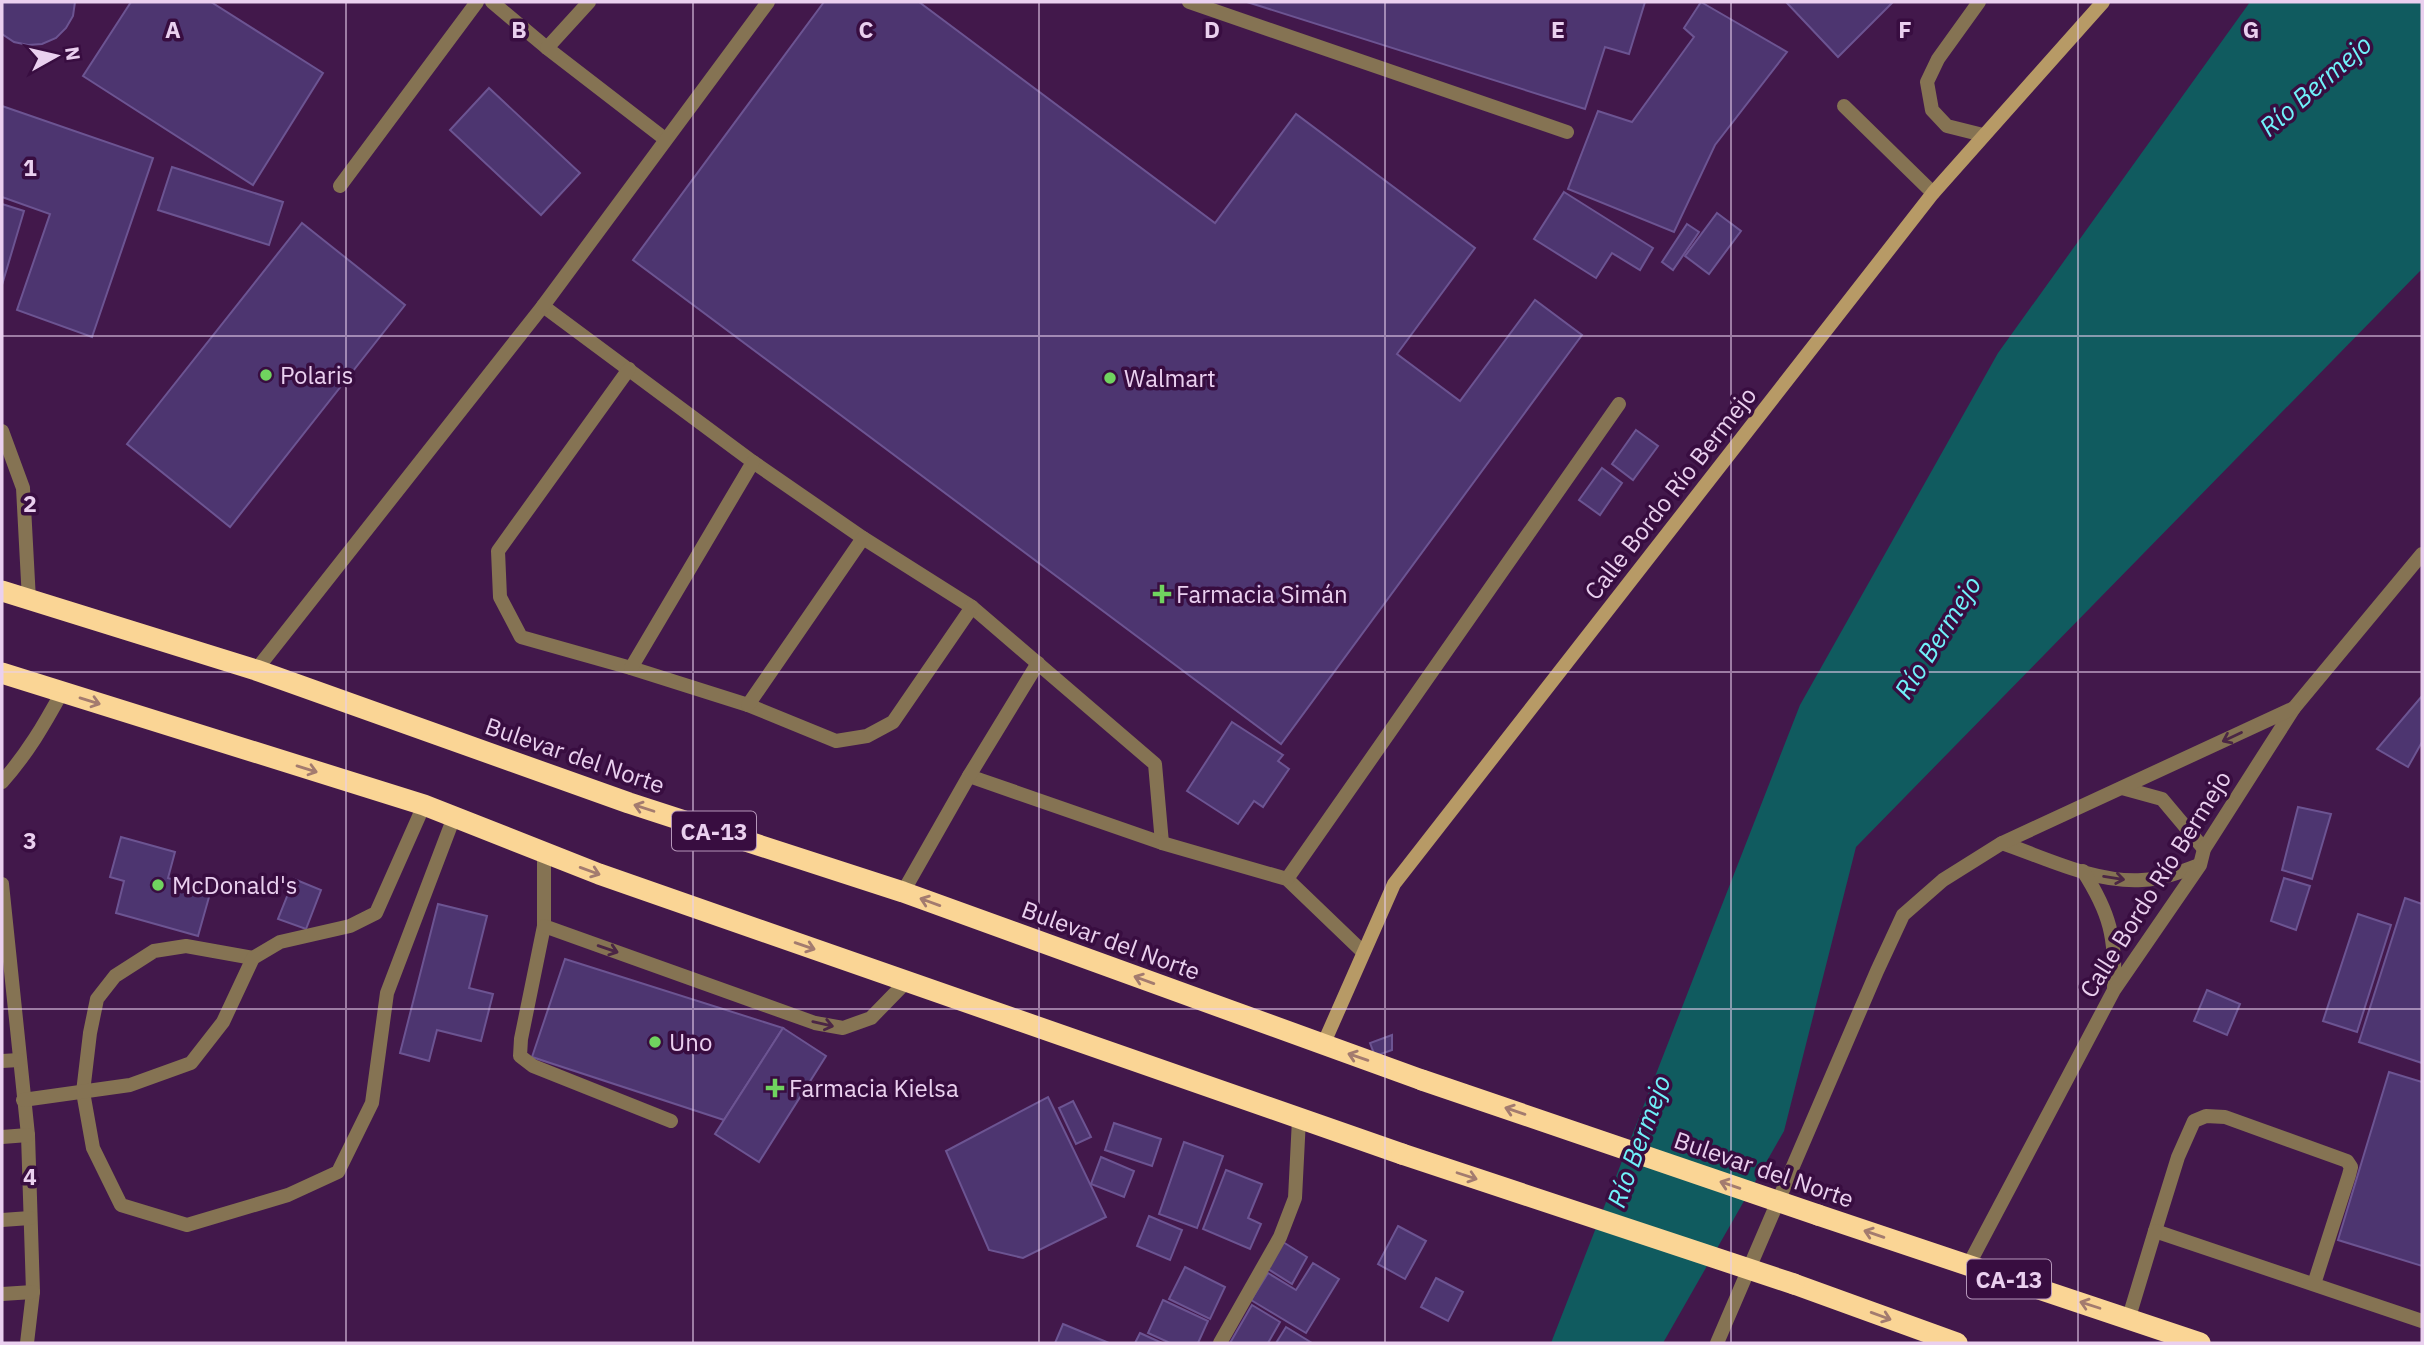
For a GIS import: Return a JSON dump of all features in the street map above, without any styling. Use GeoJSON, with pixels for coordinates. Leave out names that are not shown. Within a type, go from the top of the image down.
{"type":"FeatureCollection","features":[{"type":"Feature","properties":{"kind":"highway","name":"Bulevar del Norte"},"geometry":{"type":"LineString","coordinates":[[2,592],[256,670],[629,803],[903,892],[1422,1080],[2200,1343]]}},
{"type":"Feature","properties":{"kind":"highway"},"geometry":{"type":"LineString","coordinates":[[2,673],[424,805],[544,853],[1299,1119],[1794,1284],[1957,1343]]}},
{"type":"Feature","properties":{"kind":"main road","name":"Calle Bordo Río Bermejo"},"geometry":{"type":"LineString","coordinates":[[1323,1045],[1394,884],[1933,193],[2103,2]]}},
{"type":"Feature","properties":{"kind":"street"},"geometry":{"type":"LineString","coordinates":[[340,186],[477,2]]}},
{"type":"Feature","properties":{"kind":"street"},"geometry":{"type":"LineString","coordinates":[[492,2],[665,139]]}},
{"type":"Feature","properties":{"kind":"street"},"geometry":{"type":"LineString","coordinates":[[547,48],[589,2]]}},
{"type":"Feature","properties":{"kind":"street"},"geometry":{"type":"LineString","coordinates":[[256,670],[543,306],[768,2]]}},
{"type":"Feature","properties":{"kind":"street"},"geometry":{"type":"LineString","coordinates":[[1189,2],[1567,132]]}},
{"type":"Feature","properties":{"kind":"street"},"geometry":{"type":"LineString","coordinates":[[1979,2],[1938,59],[1927,82],[1932,110],[1947,126],[1983,135]]}},
{"type":"Feature","properties":{"kind":"street"},"geometry":{"type":"LineString","coordinates":[[1844,106],[1933,193]]}},
{"type":"Feature","properties":{"kind":"street"},"geometry":{"type":"LineString","coordinates":[[543,306],[753,463],[863,538],[972,607],[1155,764],[1162,843]]}},
{"type":"Feature","properties":{"kind":"street"},"geometry":{"type":"LineString","coordinates":[[629,369],[498,551],[500,597],[521,637],[632,668],[748,705],[836,741],[867,736],[893,722],[972,607]]}},
{"type":"Feature","properties":{"kind":"street"},"geometry":{"type":"LineString","coordinates":[[1287,879],[1619,404]]}},
{"type":"Feature","properties":{"kind":"street"},"geometry":{"type":"LineString","coordinates":[[2,432],[23,488],[30,600]]}},
{"type":"Feature","properties":{"kind":"street"},"geometry":{"type":"LineString","coordinates":[[632,668],[753,463]]}},
{"type":"Feature","properties":{"kind":"street"},"geometry":{"type":"LineString","coordinates":[[748,705],[863,538]]}},
{"type":"Feature","properties":{"kind":"street","name":"Calle Bordo Río Bermejo"},"geometry":{"type":"LineString","coordinates":[[1968,1265],[2114,990],[2200,865],[2203,849],[2294,708],[2422,554]]}},
{"type":"Feature","properties":{"kind":"street"},"geometry":{"type":"LineString","coordinates":[[903,892],[1038,663]]}},
{"type":"Feature","properties":{"kind":"street"},"geometry":{"type":"LineString","coordinates":[[2,782],[22,760],[62,692]]}},
{"type":"Feature","properties":{"kind":"street"},"geometry":{"type":"LineString","coordinates":[[1717,1343],[1903,915],[1943,880],[2002,843],[2294,708]]}},
{"type":"Feature","properties":{"kind":"street"},"geometry":{"type":"LineString","coordinates":[[969,776],[1162,843],[1287,879],[1363,952]]}},
{"type":"Feature","properties":{"kind":"street"},"geometry":{"type":"LineString","coordinates":[[2122,788],[2162,799],[2203,849]]}},
{"type":"Feature","properties":{"kind":"street"},"geometry":{"type":"LineString","coordinates":[[23,1100],[130,1085],[191,1063],[223,1022],[253,958],[280,942],[350,926],[376,913],[424,805]]}},
{"type":"Feature","properties":{"kind":"street"},"geometry":{"type":"LineString","coordinates":[[253,958],[186,946],[154,951],[115,976],[97,999],[83,1091],[93,1148],[121,1205],[187,1225],[288,1195],[338,1172],[372,1103],[387,993],[454,817]]}},
{"type":"Feature","properties":{"kind":"street"},"geometry":{"type":"LineString","coordinates":[[2002,843],[2112,879],[2142,880],[2172,875],[2200,865]]}},
{"type":"Feature","properties":{"kind":"street"},"geometry":{"type":"LineString","coordinates":[[544,853],[544,926],[521,1039],[520,1056],[533,1066],[671,1121]]}},
{"type":"Feature","properties":{"kind":"street"},"geometry":{"type":"LineString","coordinates":[[2083,871],[2100,898],[2111,927],[2115,958],[2114,990]]}},
{"type":"Feature","properties":{"kind":"street"},"geometry":{"type":"LineString","coordinates":[[2,884],[6,986],[28,1135],[33,1292],[27,1343]]}},
{"type":"Feature","properties":{"kind":"street"},"geometry":{"type":"LineString","coordinates":[[544,926],[815,1023],[843,1028],[872,1018],[907,981]]}},
{"type":"Feature","properties":{"kind":"street"},"geometry":{"type":"LineString","coordinates":[[2,1061],[19,1060]]}},
{"type":"Feature","properties":{"kind":"street"},"geometry":{"type":"LineString","coordinates":[[2129,1317],[2178,1157],[2194,1121],[2206,1116],[2225,1117],[2347,1161],[2351,1167],[2314,1284]]}},
{"type":"Feature","properties":{"kind":"street"},"geometry":{"type":"LineString","coordinates":[[1220,1343],[1280,1237],[1295,1198],[1299,1119]]}},
{"type":"Feature","properties":{"kind":"street"},"geometry":{"type":"LineString","coordinates":[[2,1137],[28,1135]]}},
{"type":"Feature","properties":{"kind":"street"},"geometry":{"type":"LineString","coordinates":[[2,1220],[30,1218]]}},
{"type":"Feature","properties":{"kind":"street"},"geometry":{"type":"LineString","coordinates":[[2155,1231],[2422,1321]]}},
{"type":"Feature","properties":{"kind":"street"},"geometry":{"type":"LineString","coordinates":[[2,1294],[33,1292]]}},
{"type":"Feature","properties":{"kind":"water","name":"Río Bermejo"},"geometry":{"type":"Polygon","coordinates":[[[2250,2],[2422,2],[2422,269],[1856,847],[1784,1131],[1663,1343],[1551,1343],[1800,705],[1998,353],[2250,2]]]}},
{"type":"Feature","properties":{"kind":"building"},"geometry":{"type":"Polygon","coordinates":[[[2,2],[75,2],[73,16],[56,38],[42,44],[28,45],[14,42],[2,34],[2,2]]]}},
{"type":"Feature","properties":{"kind":"building"},"geometry":{"type":"Polygon","coordinates":[[[131,2],[211,2],[323,73],[253,185],[83,76],[131,2]]]}},
{"type":"Feature","properties":{"kind":"building","name":"Walmart"},"geometry":{"type":"Polygon","coordinates":[[[824,2],[919,2],[1215,223],[1296,114],[1475,248],[1397,354],[1460,401],[1535,300],[1582,335],[1281,744],[633,260],[824,2]]]}},
{"type":"Feature","properties":{"kind":"building"},"geometry":{"type":"Polygon","coordinates":[[[1247,2],[1645,2],[1629,54],[1605,47],[1585,109],[1247,2]]]}},
{"type":"Feature","properties":{"kind":"building"},"geometry":{"type":"Polygon","coordinates":[[[1701,2],[1787,52],[1715,145],[1674,232],[1568,189],[1598,111],[1632,122],[1694,37],[1684,28],[1701,2]]]}},
{"type":"Feature","properties":{"kind":"building"},"geometry":{"type":"Polygon","coordinates":[[[1786,2],[1893,2],[1838,57],[1786,2]]]}},
{"type":"Feature","properties":{"kind":"building"},"geometry":{"type":"Polygon","coordinates":[[[489,88],[580,173],[541,215],[450,130],[489,88]]]}},
{"type":"Feature","properties":{"kind":"building"},"geometry":{"type":"Polygon","coordinates":[[[2,106],[153,158],[92,337],[17,310],[50,214],[2,197],[2,106]]]}},
{"type":"Feature","properties":{"kind":"building"},"geometry":{"type":"Polygon","coordinates":[[[172,167],[283,202],[269,245],[158,210],[172,167]]]}},
{"type":"Feature","properties":{"kind":"building"},"geometry":{"type":"Polygon","coordinates":[[[1564,192],[1653,248],[1640,270],[1612,253],[1596,278],[1534,239],[1564,192]]]}},
{"type":"Feature","properties":{"kind":"building"},"geometry":{"type":"Polygon","coordinates":[[[2,204],[24,211],[2,285],[2,204]]]}},
{"type":"Feature","properties":{"kind":"building"},"geometry":{"type":"Polygon","coordinates":[[[1717,213],[1741,231],[1709,274],[1685,256],[1717,213]]]}},
{"type":"Feature","properties":{"kind":"building","name":"Polaris"},"geometry":{"type":"Polygon","coordinates":[[[302,223],[405,305],[230,527],[127,444],[302,223]]]}},
{"type":"Feature","properties":{"kind":"building"},"geometry":{"type":"Polygon","coordinates":[[[1687,224],[1699,232],[1673,270],[1662,262],[1687,224]]]}},
{"type":"Feature","properties":{"kind":"building"},"geometry":{"type":"Polygon","coordinates":[[[1636,430],[1658,446],[1633,480],[1612,464],[1636,430]]]}},
{"type":"Feature","properties":{"kind":"building"},"geometry":{"type":"Polygon","coordinates":[[[1602,468],[1622,483],[1600,515],[1579,500],[1602,468]]]}},
{"type":"Feature","properties":{"kind":"building"},"geometry":{"type":"Polygon","coordinates":[[[2422,696],[2422,742],[2408,767],[2377,749],[2422,696]]]}},
{"type":"Feature","properties":{"kind":"building"},"geometry":{"type":"Polygon","coordinates":[[[1232,722],[1283,755],[1278,761],[1289,769],[1263,807],[1254,801],[1238,824],[1187,791],[1232,722]]]}},
{"type":"Feature","properties":{"kind":"building"},"geometry":{"type":"Polygon","coordinates":[[[2298,807],[2331,814],[2312,879],[2282,870],[2298,807]]]}},
{"type":"Feature","properties":{"kind":"building","name":"McDonald's"},"geometry":{"type":"Polygon","coordinates":[[[121,837],[175,852],[168,878],[211,890],[198,936],[116,913],[124,881],[110,877],[121,837]]]}},
{"type":"Feature","properties":{"kind":"building"},"geometry":{"type":"Polygon","coordinates":[[[2284,878],[2310,886],[2296,930],[2271,921],[2284,878]]]}},
{"type":"Feature","properties":{"kind":"building"},"geometry":{"type":"Polygon","coordinates":[[[294,879],[321,890],[306,929],[278,919],[294,879]]]}},
{"type":"Feature","properties":{"kind":"building"},"geometry":{"type":"Polygon","coordinates":[[[2405,898],[2422,904],[2422,1063],[2359,1042],[2405,898]]]}},
{"type":"Feature","properties":{"kind":"building"},"geometry":{"type":"Polygon","coordinates":[[[438,904],[487,916],[469,988],[493,994],[481,1041],[437,1030],[429,1061],[400,1053],[438,904]]]}},
{"type":"Feature","properties":{"kind":"building"},"geometry":{"type":"Polygon","coordinates":[[[2358,914],[2391,925],[2357,1032],[2323,1021],[2358,914]]]}},
{"type":"Feature","properties":{"kind":"building","name":"Uno"},"geometry":{"type":"Polygon","coordinates":[[[565,959],[783,1028],[724,1120],[532,1057],[565,959]]]}},
{"type":"Feature","properties":{"kind":"building"},"geometry":{"type":"Polygon","coordinates":[[[2207,990],[2240,1004],[2227,1035],[2194,1021],[2207,990]]]}},
{"type":"Feature","properties":{"kind":"building","name":"Farmacia Kielsa"},"geometry":{"type":"Polygon","coordinates":[[[783,1028],[826,1056],[759,1162],[715,1134],[783,1028]]]}},
{"type":"Feature","properties":{"kind":"building"},"geometry":{"type":"Polygon","coordinates":[[[1392,1035],[1392,1050],[1375,1056],[1370,1043],[1392,1035]]]}},
{"type":"Feature","properties":{"kind":"building"},"geometry":{"type":"Polygon","coordinates":[[[2389,1072],[2422,1082],[2422,1266],[2338,1240],[2389,1072]]]}},
{"type":"Feature","properties":{"kind":"building"},"geometry":{"type":"Polygon","coordinates":[[[1048,1097],[1106,1217],[1023,1258],[989,1250],[946,1151],[1048,1097]]]}},
{"type":"Feature","properties":{"kind":"building"},"geometry":{"type":"Polygon","coordinates":[[[1073,1101],[1091,1137],[1076,1144],[1059,1108],[1073,1101]]]}},
{"type":"Feature","properties":{"kind":"building"},"geometry":{"type":"Polygon","coordinates":[[[1114,1123],[1161,1139],[1152,1166],[1105,1150],[1114,1123]]]}},
{"type":"Feature","properties":{"kind":"building"},"geometry":{"type":"Polygon","coordinates":[[[1184,1142],[1223,1156],[1197,1228],[1159,1214],[1184,1142]]]}},
{"type":"Feature","properties":{"kind":"building"},"geometry":{"type":"Polygon","coordinates":[[[1101,1157],[1134,1171],[1124,1197],[1091,1184],[1101,1157]]]}},
{"type":"Feature","properties":{"kind":"building"},"geometry":{"type":"Polygon","coordinates":[[[1226,1170],[1262,1184],[1248,1218],[1261,1224],[1250,1249],[1203,1229],[1226,1170]]]}},
{"type":"Feature","properties":{"kind":"building"},"geometry":{"type":"Polygon","coordinates":[[[1149,1216],[1182,1230],[1170,1260],[1137,1246],[1149,1216]]]}},
{"type":"Feature","properties":{"kind":"building"},"geometry":{"type":"Polygon","coordinates":[[[1398,1226],[1426,1241],[1405,1279],[1378,1264],[1398,1226]]]}},
{"type":"Feature","properties":{"kind":"building"},"geometry":{"type":"Polygon","coordinates":[[[1283,1242],[1307,1257],[1292,1284],[1268,1269],[1283,1242]]]}},
{"type":"Feature","properties":{"kind":"building"},"geometry":{"type":"Polygon","coordinates":[[[1313,1263],[1339,1279],[1306,1333],[1251,1300],[1268,1273],[1296,1290],[1313,1263]]]}},
{"type":"Feature","properties":{"kind":"building"},"geometry":{"type":"Polygon","coordinates":[[[1185,1267],[1225,1287],[1210,1319],[1169,1299],[1185,1267]]]}},
{"type":"Feature","properties":{"kind":"building"},"geometry":{"type":"Polygon","coordinates":[[[1436,1278],[1463,1292],[1448,1321],[1421,1307],[1436,1278]]]}},
{"type":"Feature","properties":{"kind":"building"},"geometry":{"type":"Polygon","coordinates":[[[1163,1300],[1208,1321],[1198,1343],[1170,1343],[1148,1333],[1163,1300]]]}},
{"type":"Feature","properties":{"kind":"building"},"geometry":{"type":"Polygon","coordinates":[[[1252,1305],[1280,1322],[1268,1343],[1230,1343],[1252,1305]]]}},
{"type":"Feature","properties":{"kind":"building"},"geometry":{"type":"Polygon","coordinates":[[[1063,1324],[1109,1343],[1055,1343],[1063,1324]]]}},
{"type":"Feature","properties":{"kind":"building"},"geometry":{"type":"Polygon","coordinates":[[[1286,1327],[1312,1343],[1276,1343],[1286,1327]]]}},
{"type":"Feature","properties":{"kind":"building"},"geometry":{"type":"Polygon","coordinates":[[[1140,1333],[1162,1343],[1135,1343],[1140,1333]]]}},
{"type":"Feature","properties":{"kind":"place","name":"Polaris"},"geometry":{"type":"Point","coordinates":[266,375]}},
{"type":"Feature","properties":{"kind":"place","name":"Walmart"},"geometry":{"type":"Point","coordinates":[1110,378]}},
{"type":"Feature","properties":{"kind":"place","name":"Farmacia Simán"},"geometry":{"type":"Point","coordinates":[1162,594]}},
{"type":"Feature","properties":{"kind":"place","name":"McDonald's"},"geometry":{"type":"Point","coordinates":[158,885]}},
{"type":"Feature","properties":{"kind":"place","name":"Uno"},"geometry":{"type":"Point","coordinates":[655,1042]}},
{"type":"Feature","properties":{"kind":"place","name":"Farmacia Kielsa"},"geometry":{"type":"Point","coordinates":[775,1088]}}]}
